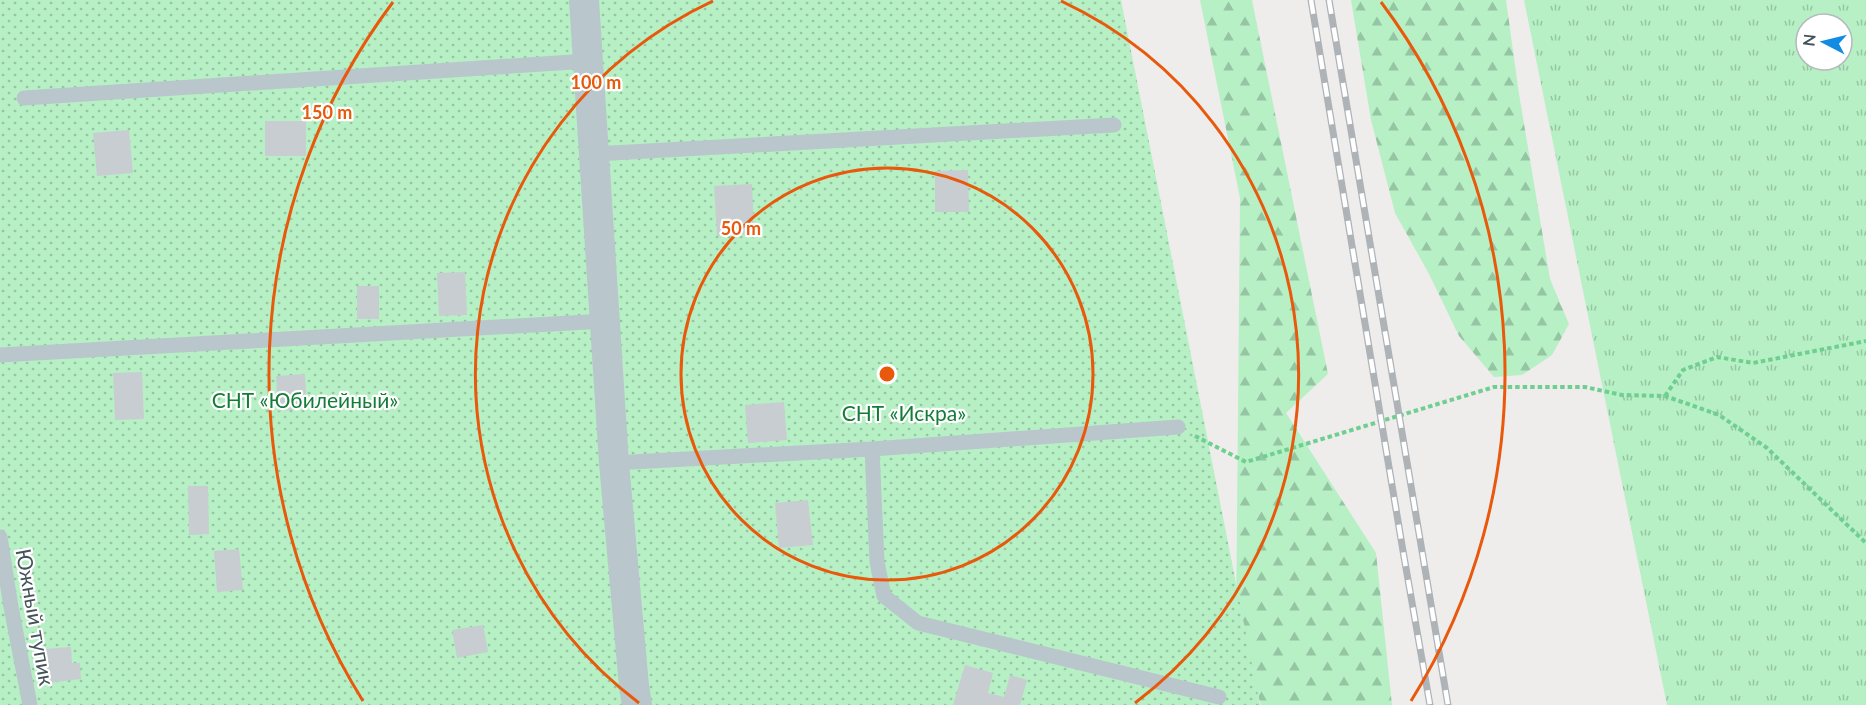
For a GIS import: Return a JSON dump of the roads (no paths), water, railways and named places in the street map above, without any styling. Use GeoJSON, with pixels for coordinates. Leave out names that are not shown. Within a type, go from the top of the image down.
{"type":"FeatureCollection","features":[{"type":"Feature","properties":{"kind":"street"},"geometry":{"type":"LineString","coordinates":[[584,0],[614,463],[637,705]]}},
{"type":"Feature","properties":{"kind":"lane"},"geometry":{"type":"LineString","coordinates":[[24,98],[588,61]]}},
{"type":"Feature","properties":{"kind":"lane"},"geometry":{"type":"LineString","coordinates":[[594,154],[1114,125]]}},
{"type":"Feature","properties":{"kind":"lane"},"geometry":{"type":"LineString","coordinates":[[0,355],[605,321]]}},
{"type":"Feature","properties":{"kind":"lane"},"geometry":{"type":"LineString","coordinates":[[614,463],[872,449],[1178,428]]}},
{"type":"Feature","properties":{"kind":"lane"},"geometry":{"type":"LineString","coordinates":[[872,449],[877,562],[884,596],[918,623],[1219,697]]}},
{"type":"Feature","properties":{"kind":"lane","name":"Южный тупик"},"geometry":{"type":"LineString","coordinates":[[0,537],[30,705]]}},
{"type":"Feature","properties":{"kind":"railway"},"geometry":{"type":"LineString","coordinates":[[1311,0],[1430,705]]}},
{"type":"Feature","properties":{"kind":"railway"},"geometry":{"type":"LineString","coordinates":[[1329,0],[1448,705]]}},
{"type":"Feature","properties":{"kind":"park label","name":"СНТ «Юбилейный»"},"geometry":{"type":"Point","coordinates":[305,399]}},
{"type":"Feature","properties":{"kind":"park label","name":"СНТ «Искра»"},"geometry":{"type":"Point","coordinates":[904,412]}}]}
